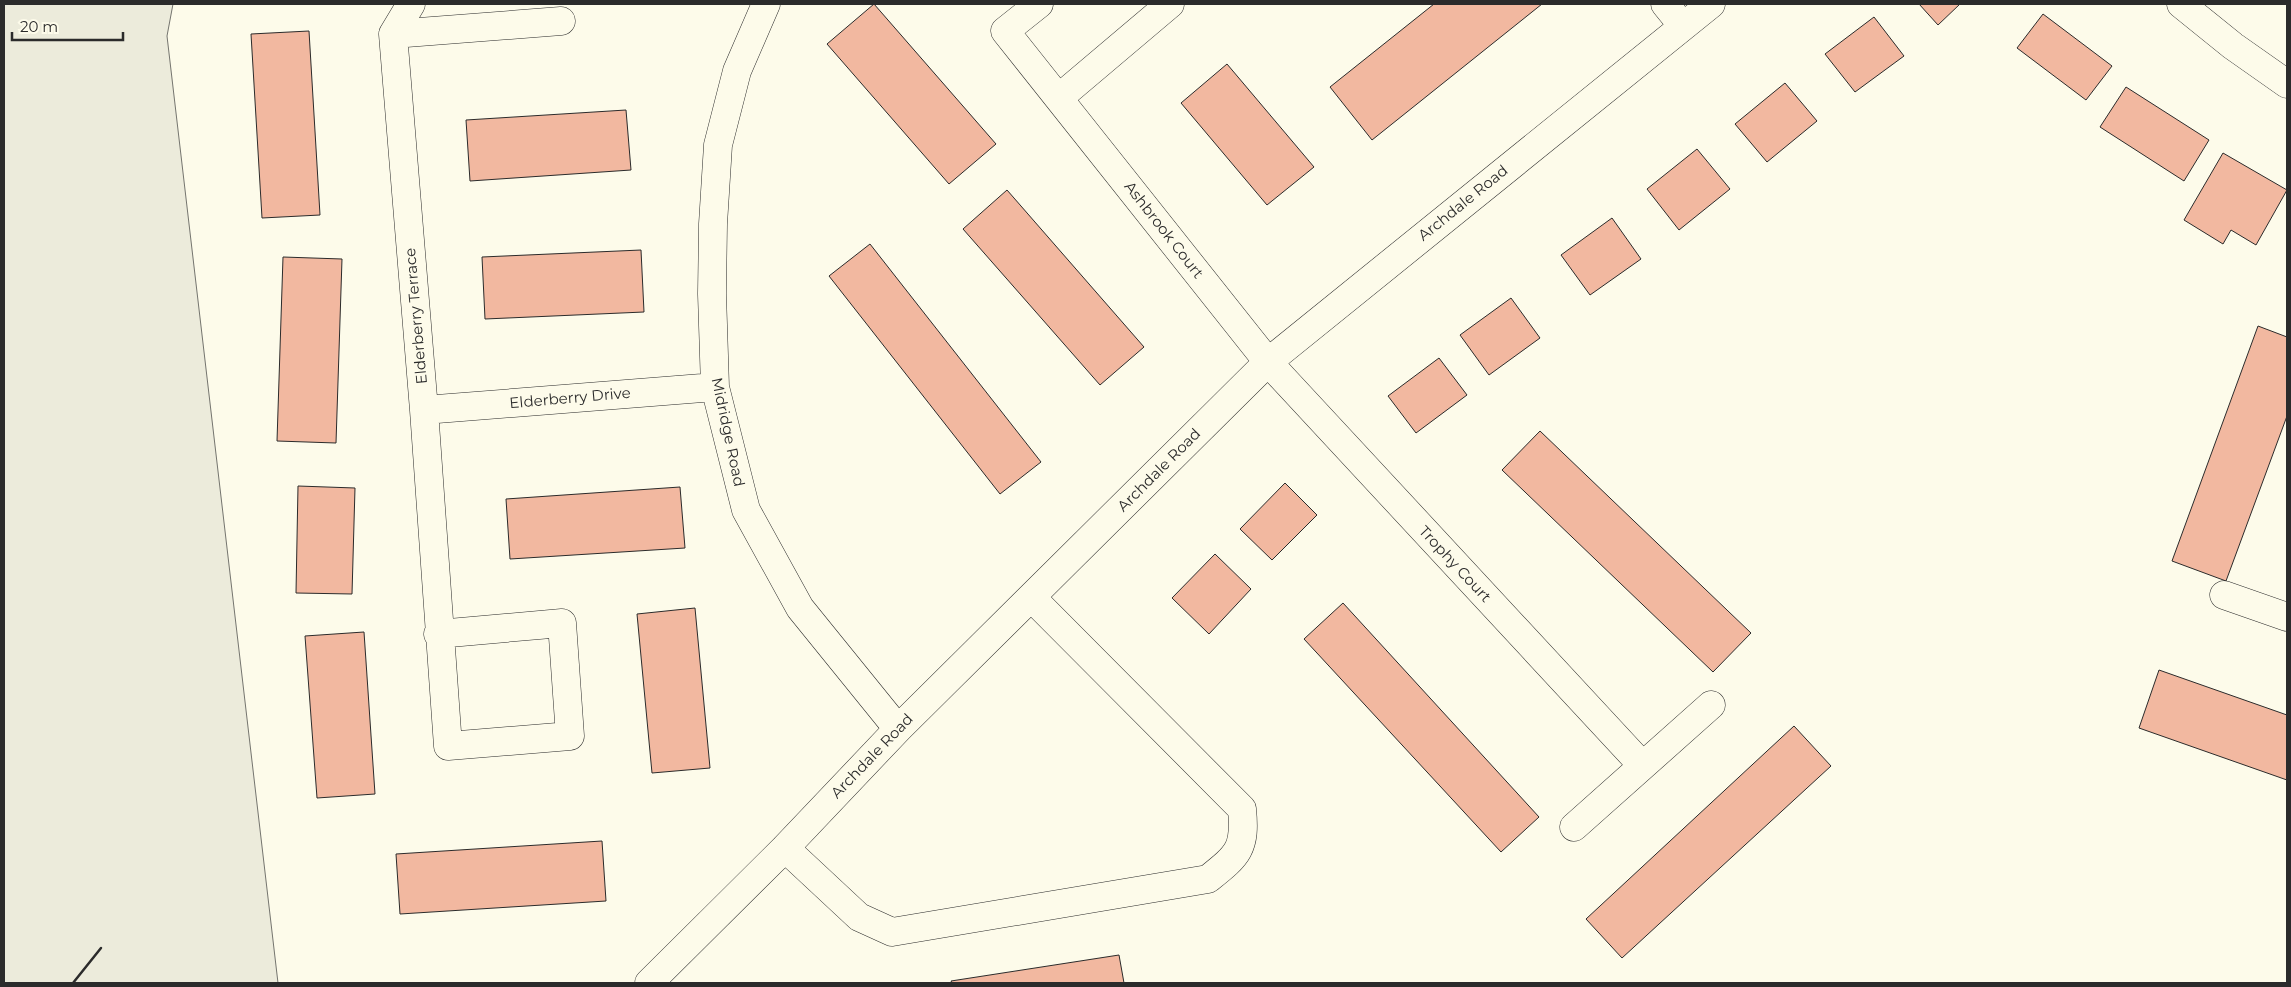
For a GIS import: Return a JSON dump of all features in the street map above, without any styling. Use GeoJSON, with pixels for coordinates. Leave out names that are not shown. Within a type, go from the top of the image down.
{"type":"FeatureCollection","features":[{"type":"Feature","properties":{"kind":"street"},"geometry":{"type":"LineString","coordinates":[[393,34],[411,4]]}},
{"type":"Feature","properties":{"kind":"street","name":"Midridge Road"},"geometry":{"type":"LineString","coordinates":[[766,4],[737,71],[718,145],[713,224],[712,294],[715,386],[746,510],[800,608],[898,729]]}},
{"type":"Feature","properties":{"kind":"street","name":"Ashbrook Court"},"geometry":{"type":"LineString","coordinates":[[1039,4],[1005,31],[1060,97],[1268,362]]}},
{"type":"Feature","properties":{"kind":"street"},"geometry":{"type":"LineString","coordinates":[[1060,97],[1170,4]]}},
{"type":"Feature","properties":{"kind":"street"},"geometry":{"type":"LineString","coordinates":[[1665,4],[1682,25]]}},
{"type":"Feature","properties":{"kind":"street","name":"Archdale Road"},"geometry":{"type":"LineString","coordinates":[[649,983],[785,848],[898,729],[1268,362],[1682,25],[1711,4]]}},
{"type":"Feature","properties":{"kind":"street"},"geometry":{"type":"LineString","coordinates":[[2181,4],[2233,46],[2287,84]]}},
{"type":"Feature","properties":{"kind":"street"},"geometry":{"type":"LineString","coordinates":[[393,34],[561,21]]}},
{"type":"Feature","properties":{"kind":"street","name":"Elderberry Terrace"},"geometry":{"type":"LineString","coordinates":[[393,34],[424,410],[438,634],[448,746],[570,736],[562,623],[438,634]]}},
{"type":"Feature","properties":{"kind":"street","name":"Trophy Court"},"geometry":{"type":"LineString","coordinates":[[1268,362],[1642,765]]}},
{"type":"Feature","properties":{"kind":"street","name":"Elderberry Drive"},"geometry":{"type":"LineString","coordinates":[[424,410],[715,386]]}},
{"type":"Feature","properties":{"kind":"street"},"geometry":{"type":"LineString","coordinates":[[2224,595],[2287,617]]}},
{"type":"Feature","properties":{"kind":"street"},"geometry":{"type":"LineString","coordinates":[[785,848],[859,917],[892,932],[1208,879],[1235,857],[1245,832],[1242,809],[1032,598]]}},
{"type":"Feature","properties":{"kind":"street"},"geometry":{"type":"LineString","coordinates":[[1574,827],[1711,705]]}},
{"type":"Feature","properties":{"kind":"shaded area"},"geometry":{"type":"Polygon","coordinates":[[[4,4],[173,4],[167,36],[278,983],[4,983],[4,4]]]}},
{"type":"Feature","properties":{"kind":"building"},"geometry":{"type":"Polygon","coordinates":[[[874,4],[996,144],[949,184],[827,44],[874,4]]]}},
{"type":"Feature","properties":{"kind":"building"},"geometry":{"type":"Polygon","coordinates":[[[1434,4],[1542,4],[1372,140],[1330,87],[1434,4]]]}},
{"type":"Feature","properties":{"kind":"building"},"geometry":{"type":"Polygon","coordinates":[[[1919,4],[1960,4],[1938,25],[1919,4]]]}},
{"type":"Feature","properties":{"kind":"building"},"geometry":{"type":"Polygon","coordinates":[[[2043,14],[2112,66],[2086,100],[2017,48],[2043,14]]]}},
{"type":"Feature","properties":{"kind":"building"},"geometry":{"type":"Polygon","coordinates":[[[1874,17],[1904,56],[1855,92],[1825,54],[1874,17]]]}},
{"type":"Feature","properties":{"kind":"building"},"geometry":{"type":"Polygon","coordinates":[[[309,31],[320,215],[262,218],[251,34],[309,31]]]}},
{"type":"Feature","properties":{"kind":"building"},"geometry":{"type":"Polygon","coordinates":[[[1227,64],[1314,167],[1267,205],[1181,103],[1227,64]]]}},
{"type":"Feature","properties":{"kind":"building"},"geometry":{"type":"Polygon","coordinates":[[[1785,83],[1817,121],[1767,162],[1735,124],[1785,83]]]}},
{"type":"Feature","properties":{"kind":"building"},"geometry":{"type":"Polygon","coordinates":[[[2126,87],[2209,140],[2184,181],[2100,127],[2126,87]]]}},
{"type":"Feature","properties":{"kind":"building"},"geometry":{"type":"Polygon","coordinates":[[[626,110],[631,170],[470,181],[466,120],[626,110]]]}},
{"type":"Feature","properties":{"kind":"building"},"geometry":{"type":"Polygon","coordinates":[[[1697,149],[1730,189],[1679,230],[1647,189],[1697,149]]]}},
{"type":"Feature","properties":{"kind":"building"},"geometry":{"type":"Polygon","coordinates":[[[2223,153],[2287,190],[2256,245],[2231,230],[2223,244],[2184,220],[2223,153]]]}},
{"type":"Feature","properties":{"kind":"building"},"geometry":{"type":"Polygon","coordinates":[[[1007,190],[1144,347],[1100,385],[963,229],[1007,190]]]}},
{"type":"Feature","properties":{"kind":"building"},"geometry":{"type":"Polygon","coordinates":[[[1612,218],[1641,259],[1590,295],[1561,255],[1612,218]]]}},
{"type":"Feature","properties":{"kind":"building"},"geometry":{"type":"Polygon","coordinates":[[[870,244],[1041,462],[1000,494],[829,276],[870,244]]]}},
{"type":"Feature","properties":{"kind":"building"},"geometry":{"type":"Polygon","coordinates":[[[641,250],[644,312],[485,319],[482,257],[641,250]]]}},
{"type":"Feature","properties":{"kind":"building"},"geometry":{"type":"Polygon","coordinates":[[[283,257],[342,259],[336,443],[277,441],[283,257]]]}},
{"type":"Feature","properties":{"kind":"building"},"geometry":{"type":"Polygon","coordinates":[[[1511,298],[1540,338],[1489,375],[1460,335],[1511,298]]]}},
{"type":"Feature","properties":{"kind":"building"},"geometry":{"type":"Polygon","coordinates":[[[2258,326],[2287,337],[2287,416],[2226,581],[2172,561],[2258,326]]]}},
{"type":"Feature","properties":{"kind":"building"},"geometry":{"type":"Polygon","coordinates":[[[1439,358],[1467,395],[1416,433],[1388,396],[1439,358]]]}},
{"type":"Feature","properties":{"kind":"building"},"geometry":{"type":"Polygon","coordinates":[[[1540,431],[1751,633],[1713,672],[1502,470],[1540,431]]]}},
{"type":"Feature","properties":{"kind":"building"},"geometry":{"type":"Polygon","coordinates":[[[1285,483],[1317,515],[1272,560],[1240,529],[1285,483]]]}},
{"type":"Feature","properties":{"kind":"building"},"geometry":{"type":"Polygon","coordinates":[[[298,486],[355,488],[352,594],[296,593],[298,486]]]}},
{"type":"Feature","properties":{"kind":"building"},"geometry":{"type":"Polygon","coordinates":[[[680,487],[685,548],[510,559],[506,499],[680,487]]]}},
{"type":"Feature","properties":{"kind":"building"},"geometry":{"type":"Polygon","coordinates":[[[1215,554],[1251,589],[1209,634],[1172,598],[1215,554]]]}},
{"type":"Feature","properties":{"kind":"building"},"geometry":{"type":"Polygon","coordinates":[[[1343,603],[1539,817],[1501,852],[1304,639],[1343,603]]]}},
{"type":"Feature","properties":{"kind":"building"},"geometry":{"type":"Polygon","coordinates":[[[695,608],[710,768],[652,773],[637,614],[695,608]]]}},
{"type":"Feature","properties":{"kind":"building"},"geometry":{"type":"Polygon","coordinates":[[[364,632],[375,794],[317,798],[305,636],[364,632]]]}},
{"type":"Feature","properties":{"kind":"building"},"geometry":{"type":"Polygon","coordinates":[[[2159,670],[2287,715],[2287,780],[2139,728],[2159,670]]]}},
{"type":"Feature","properties":{"kind":"building"},"geometry":{"type":"Polygon","coordinates":[[[1794,726],[1831,766],[1622,958],[1586,919],[1794,726]]]}},
{"type":"Feature","properties":{"kind":"building"},"geometry":{"type":"Polygon","coordinates":[[[602,841],[606,901],[400,914],[396,854],[602,841]]]}},
{"type":"Feature","properties":{"kind":"building"},"geometry":{"type":"Polygon","coordinates":[[[1119,955],[1124,983],[952,983],[951,981],[1119,955]]]}},
{"type":"Feature","properties":{"kind":"wall"},"geometry":{"type":"LineString","coordinates":[[73,983],[101,948]]}}]}
